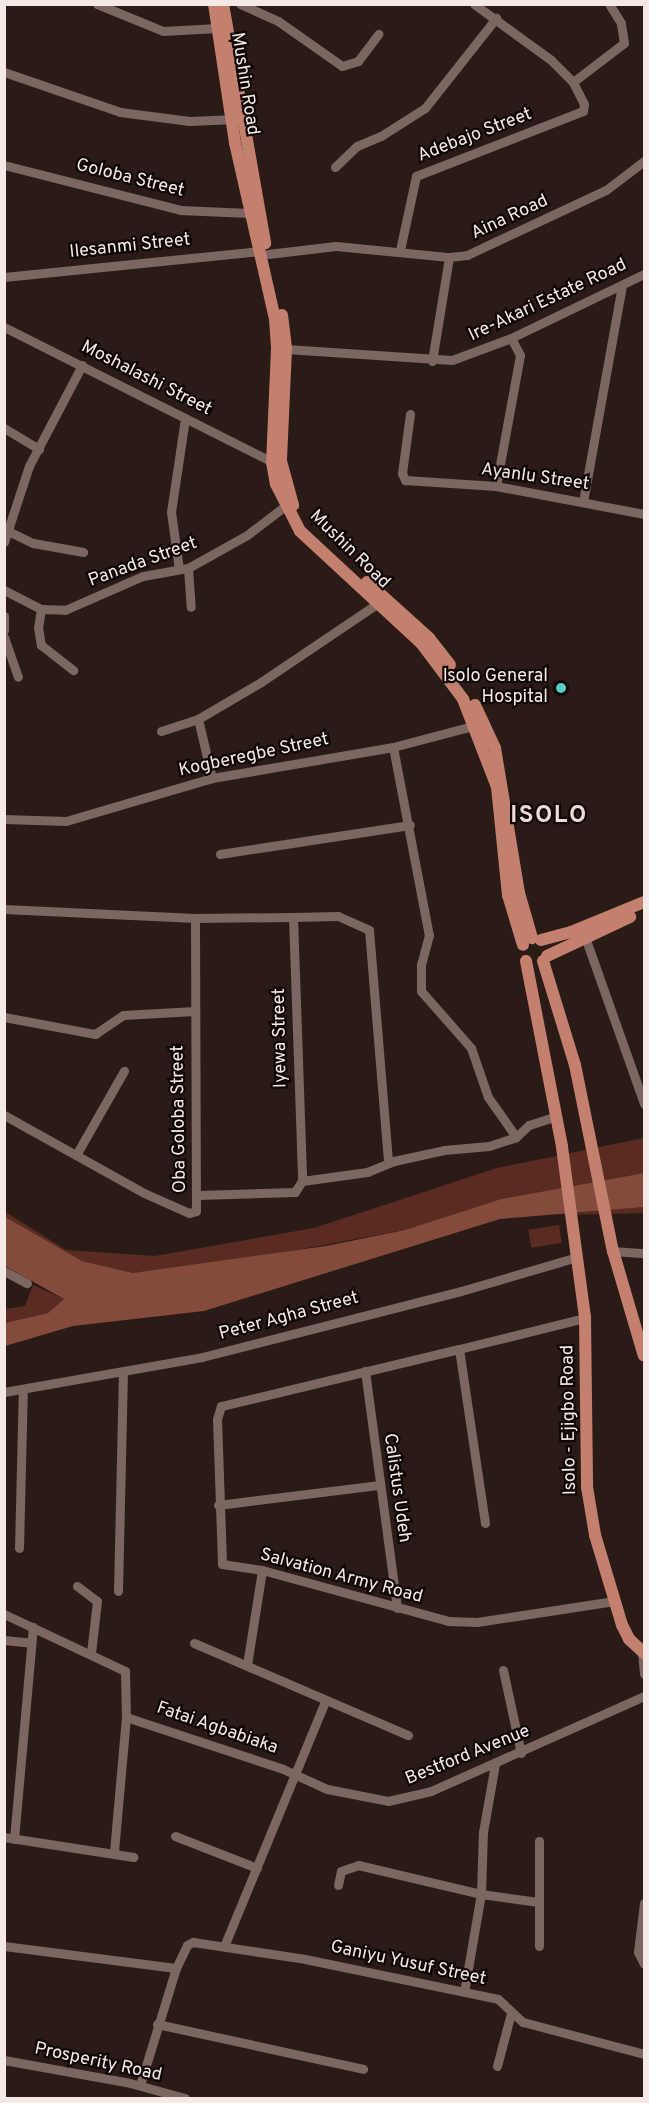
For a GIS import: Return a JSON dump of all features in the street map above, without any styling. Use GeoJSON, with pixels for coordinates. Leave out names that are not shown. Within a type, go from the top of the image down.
{"type":"FeatureCollection","features":[{"type":"Feature","properties":{"kind":"main road","name":"Mushin Road"},"geometry":{"type":"LineString","coordinates":[[214,4],[275,319],[277,349],[272,462],[285,506],[300,531],[378,603],[444,669],[476,725],[497,788],[508,895],[532,941]]}},
{"type":"Feature","properties":{"kind":"main road","name":"Mushin Road"},"geometry":{"type":"LineString","coordinates":[[223,4],[249,213],[263,252],[286,349],[281,461],[291,500],[307,527],[429,638],[469,696],[495,748],[510,820],[519,893],[532,941]]}},
{"type":"Feature","properties":{"kind":"main road"},"geometry":{"type":"LineString","coordinates":[[532,941],[571,932],[645,902]]}},
{"type":"Feature","properties":{"kind":"main road"},"geometry":{"type":"LineString","coordinates":[[526,961],[536,964],[585,937],[645,910]]}},
{"type":"Feature","properties":{"kind":"main road"},"geometry":{"type":"LineString","coordinates":[[532,941],[546,945],[545,959],[575,1065],[613,1246],[645,1356]]}},
{"type":"Feature","properties":{"kind":"main road"},"geometry":{"type":"LineString","coordinates":[[532,941],[526,961],[556,1116]]}},
{"type":"Feature","properties":{"kind":"main road","name":"Isolo - Ejigbo Road"},"geometry":{"type":"LineString","coordinates":[[556,1116],[585,1318],[587,1487],[597,1544],[614,1601],[629,1640],[643,1652]]}},
{"type":"Feature","properties":{"kind":"street"},"geometry":{"type":"LineString","coordinates":[[97,4],[163,31],[218,28]]}},
{"type":"Feature","properties":{"kind":"street"},"geometry":{"type":"LineString","coordinates":[[240,4],[278,21],[342,66],[358,61],[378,34]]}},
{"type":"Feature","properties":{"kind":"street"},"geometry":{"type":"LineString","coordinates":[[474,4],[496,18],[573,82],[624,43],[621,23],[609,4]]}},
{"type":"Feature","properties":{"kind":"street"},"geometry":{"type":"LineString","coordinates":[[335,167],[357,146],[381,136],[425,108],[496,18]]}},
{"type":"Feature","properties":{"kind":"street"},"geometry":{"type":"LineString","coordinates":[[4,72],[120,112],[189,121],[237,119]]}},
{"type":"Feature","properties":{"kind":"street","name":"Adebajo Street"},"geometry":{"type":"LineString","coordinates":[[400,250],[416,176],[584,111],[584,104],[573,82]]}},
{"type":"Feature","properties":{"kind":"street","name":"Aina Road"},"geometry":{"type":"LineString","coordinates":[[263,252],[336,246],[400,250],[449,257],[486,249],[606,190],[645,162]]}},
{"type":"Feature","properties":{"kind":"street","name":"Goloba Street"},"geometry":{"type":"LineString","coordinates":[[4,165],[180,210],[249,213]]}},
{"type":"Feature","properties":{"kind":"street","name":"Ilesanmi Street"},"geometry":{"type":"LineString","coordinates":[[4,276],[263,252]]}},
{"type":"Feature","properties":{"kind":"street"},"geometry":{"type":"LineString","coordinates":[[432,361],[449,257]]}},
{"type":"Feature","properties":{"kind":"street","name":"Ire-Akari Estate Road"},"geometry":{"type":"LineString","coordinates":[[286,349],[432,361],[468,357],[645,274]]}},
{"type":"Feature","properties":{"kind":"street"},"geometry":{"type":"LineString","coordinates":[[583,501],[622,285]]}},
{"type":"Feature","properties":{"kind":"street","name":"Moshalashi Street"},"geometry":{"type":"LineString","coordinates":[[4,327],[272,462]]}},
{"type":"Feature","properties":{"kind":"street"},"geometry":{"type":"LineString","coordinates":[[496,486],[520,355],[511,338]]}},
{"type":"Feature","properties":{"kind":"street"},"geometry":{"type":"LineString","coordinates":[[4,542],[15,503],[39,449],[82,365]]}},
{"type":"Feature","properties":{"kind":"street","name":"Ayanlu Street"},"geometry":{"type":"LineString","coordinates":[[410,414],[402,474],[405,480],[420,484],[496,486],[645,514]]}},
{"type":"Feature","properties":{"kind":"street"},"geometry":{"type":"LineString","coordinates":[[185,418],[171,512],[191,607]]}},
{"type":"Feature","properties":{"kind":"street"},"geometry":{"type":"LineString","coordinates":[[4,428],[39,449]]}},
{"type":"Feature","properties":{"kind":"street","name":"Panada Street"},"geometry":{"type":"LineString","coordinates":[[4,590],[41,609],[65,610],[142,576],[184,568],[248,535],[285,506]]}},
{"type":"Feature","properties":{"kind":"street"},"geometry":{"type":"LineString","coordinates":[[8,531],[33,543],[82,552]]}},
{"type":"Feature","properties":{"kind":"street"},"geometry":{"type":"LineString","coordinates":[[161,731],[198,719],[302,657],[378,603]]}},
{"type":"Feature","properties":{"kind":"street"},"geometry":{"type":"LineString","coordinates":[[41,609],[38,627],[40,643],[74,670]]}},
{"type":"Feature","properties":{"kind":"street"},"geometry":{"type":"LineString","coordinates":[[4,616],[4,630]]}},
{"type":"Feature","properties":{"kind":"street"},"geometry":{"type":"LineString","coordinates":[[4,637],[18,677]]}},
{"type":"Feature","properties":{"kind":"street"},"geometry":{"type":"LineString","coordinates":[[198,719],[212,778]]}},
{"type":"Feature","properties":{"kind":"street","name":"Kogberegbe Street"},"geometry":{"type":"LineString","coordinates":[[4,819],[66,821],[212,778],[393,747],[476,725]]}},
{"type":"Feature","properties":{"kind":"street"},"geometry":{"type":"LineString","coordinates":[[393,747],[410,825],[417,886],[429,934],[421,964],[421,991],[471,1048],[489,1097],[516,1137]]}},
{"type":"Feature","properties":{"kind":"street"},"geometry":{"type":"LineString","coordinates":[[220,854],[410,825]]}},
{"type":"Feature","properties":{"kind":"street"},"geometry":{"type":"LineString","coordinates":[[4,909],[195,918],[338,916],[369,930],[388,1163]]}},
{"type":"Feature","properties":{"kind":"street","name":"Iyewa Street"},"geometry":{"type":"LineString","coordinates":[[293,917],[302,1181]]}},
{"type":"Feature","properties":{"kind":"street","name":"Oba Goloba Street"},"geometry":{"type":"LineString","coordinates":[[4,1115],[189,1213],[196,1211],[198,1195],[195,918]]}},
{"type":"Feature","properties":{"kind":"street"},"geometry":{"type":"LineString","coordinates":[[585,937],[645,1104]]}},
{"type":"Feature","properties":{"kind":"street"},"geometry":{"type":"LineString","coordinates":[[4,1017],[95,1034],[123,1015],[195,1011]]}},
{"type":"Feature","properties":{"kind":"street"},"geometry":{"type":"LineString","coordinates":[[76,1155],[124,1071]]}},
{"type":"Feature","properties":{"kind":"street"},"geometry":{"type":"LineString","coordinates":[[198,1195],[295,1192],[302,1181],[367,1172],[388,1163],[444,1150],[489,1146],[516,1137],[529,1125],[556,1116]]}},
{"type":"Feature","properties":{"kind":"street"},"geometry":{"type":"LineString","coordinates":[[613,1246],[645,1253]]}},
{"type":"Feature","properties":{"kind":"street","name":"Peter Agha Street"},"geometry":{"type":"LineString","coordinates":[[4,1392],[123,1374],[461,1291],[576,1252]]}},
{"type":"Feature","properties":{"kind":"street"},"geometry":{"type":"LineString","coordinates":[[4,1272],[27,1283]]}},
{"type":"Feature","properties":{"kind":"street"},"geometry":{"type":"LineString","coordinates":[[365,1371],[585,1318]]}},
{"type":"Feature","properties":{"kind":"street"},"geometry":{"type":"LineString","coordinates":[[459,1349],[484,1523]]}},
{"type":"Feature","properties":{"kind":"street","name":"Salvation Army Road"},"geometry":{"type":"LineString","coordinates":[[365,1371],[221,1406],[217,1419],[218,1505],[222,1564],[262,1570],[448,1622],[477,1622],[614,1601]]}},
{"type":"Feature","properties":{"kind":"street","name":"Calistus Udeh"},"geometry":{"type":"LineString","coordinates":[[365,1371],[378,1485],[397,1608]]}},
{"type":"Feature","properties":{"kind":"street"},"geometry":{"type":"LineString","coordinates":[[118,1591],[123,1374]]}},
{"type":"Feature","properties":{"kind":"street"},"geometry":{"type":"LineString","coordinates":[[19,1548],[23,1389]]}},
{"type":"Feature","properties":{"kind":"street"},"geometry":{"type":"LineString","coordinates":[[218,1505],[378,1485]]}},
{"type":"Feature","properties":{"kind":"street"},"geometry":{"type":"LineString","coordinates":[[247,1665],[262,1570]]}},
{"type":"Feature","properties":{"kind":"street"},"geometry":{"type":"LineString","coordinates":[[77,1586],[97,1601],[91,1653]]}},
{"type":"Feature","properties":{"kind":"street"},"geometry":{"type":"LineString","coordinates":[[4,1614],[125,1671],[126,1717],[114,1852]]}},
{"type":"Feature","properties":{"kind":"street"},"geometry":{"type":"LineString","coordinates":[[33,1626],[9,1838],[114,1852],[133,1857]]}},
{"type":"Feature","properties":{"kind":"street"},"geometry":{"type":"LineString","coordinates":[[4,1640],[31,1643]]}},
{"type":"Feature","properties":{"kind":"street"},"geometry":{"type":"LineString","coordinates":[[194,1643],[408,1735]]}},
{"type":"Feature","properties":{"kind":"street"},"geometry":{"type":"LineString","coordinates":[[643,1652],[645,1674]]}},
{"type":"Feature","properties":{"kind":"street"},"geometry":{"type":"LineString","coordinates":[[503,1670],[521,1753]]}},
{"type":"Feature","properties":{"kind":"street","name":"Bestford Avenue"},"geometry":{"type":"LineString","coordinates":[[297,1777],[327,1789],[388,1802],[431,1791],[645,1696]]}},
{"type":"Feature","properties":{"kind":"street"},"geometry":{"type":"LineString","coordinates":[[225,1944],[297,1777],[325,1701]]}},
{"type":"Feature","properties":{"kind":"street","name":"Fatai Agbabiaka"},"geometry":{"type":"LineString","coordinates":[[126,1717],[165,1727],[297,1777]]}},
{"type":"Feature","properties":{"kind":"street"},"geometry":{"type":"LineString","coordinates":[[464,1992],[481,1894],[483,1832],[495,1764]]}},
{"type":"Feature","properties":{"kind":"street"},"geometry":{"type":"LineString","coordinates":[[175,1836],[258,1868]]}},
{"type":"Feature","properties":{"kind":"street"},"geometry":{"type":"LineString","coordinates":[[539,1841],[539,1946]]}},
{"type":"Feature","properties":{"kind":"street"},"geometry":{"type":"LineString","coordinates":[[338,1885],[341,1871],[358,1865],[481,1894],[538,1902]]}},
{"type":"Feature","properties":{"kind":"street"},"geometry":{"type":"LineString","coordinates":[[645,1903],[638,1952],[645,1964]]}},
{"type":"Feature","properties":{"kind":"street","name":"Ganiyu Yusuf Street"},"geometry":{"type":"LineString","coordinates":[[176,1968],[187,1945],[193,1942],[225,1944],[498,2000],[523,2022],[645,2054]]}},
{"type":"Feature","properties":{"kind":"street"},"geometry":{"type":"LineString","coordinates":[[4,1946],[176,1968],[140,2085]]}},
{"type":"Feature","properties":{"kind":"street"},"geometry":{"type":"LineString","coordinates":[[497,2066],[511,2013]]}},
{"type":"Feature","properties":{"kind":"street"},"geometry":{"type":"LineString","coordinates":[[157,2024],[363,2069]]}},
{"type":"Feature","properties":{"kind":"street","name":"Prosperity Road"},"geometry":{"type":"LineString","coordinates":[[4,2060],[140,2085],[185,2098]]}},
{"type":"Feature","properties":{"kind":"shaded area"},"geometry":{"type":"Polygon","coordinates":[[[644,1138],[644,1173],[501,1199],[405,1230],[220,1264],[133,1273],[82,1261],[5,1218],[4,1211],[66,1250],[155,1256],[314,1228],[497,1168],[644,1138]]]}},
{"type":"Feature","properties":{"kind":"shaded area"},"geometry":{"type":"Polygon","coordinates":[[[644,1173],[644,1207],[500,1219],[204,1311],[73,1326],[5,1346],[5,1323],[48,1313],[64,1299],[5,1266],[5,1217],[82,1261],[133,1273],[326,1246],[405,1230],[501,1199],[644,1173]]]}},
{"type":"Feature","properties":{"kind":"shaded area"},"geometry":{"type":"Polygon","coordinates":[[[644,1207],[644,1213],[561,1215],[614,1209],[644,1207]]]}},
{"type":"Feature","properties":{"kind":"shaded area"},"geometry":{"type":"Polygon","coordinates":[[[559,1225],[562,1243],[531,1248],[528,1230],[559,1225]]]}},
{"type":"Feature","properties":{"kind":"shaded area"},"geometry":{"type":"Polygon","coordinates":[[[33,1285],[64,1299],[48,1313],[5,1323],[4,1309],[25,1306],[33,1285]]]}},
{"type":"Feature","properties":{"kind":"place","name":"Isolo General Hospital"},"geometry":{"type":"Point","coordinates":[561,688]}},
{"type":"Feature","properties":{"kind":"district","name":"ISOLO"},"geometry":{"type":"Point","coordinates":[549,817]}}]}
